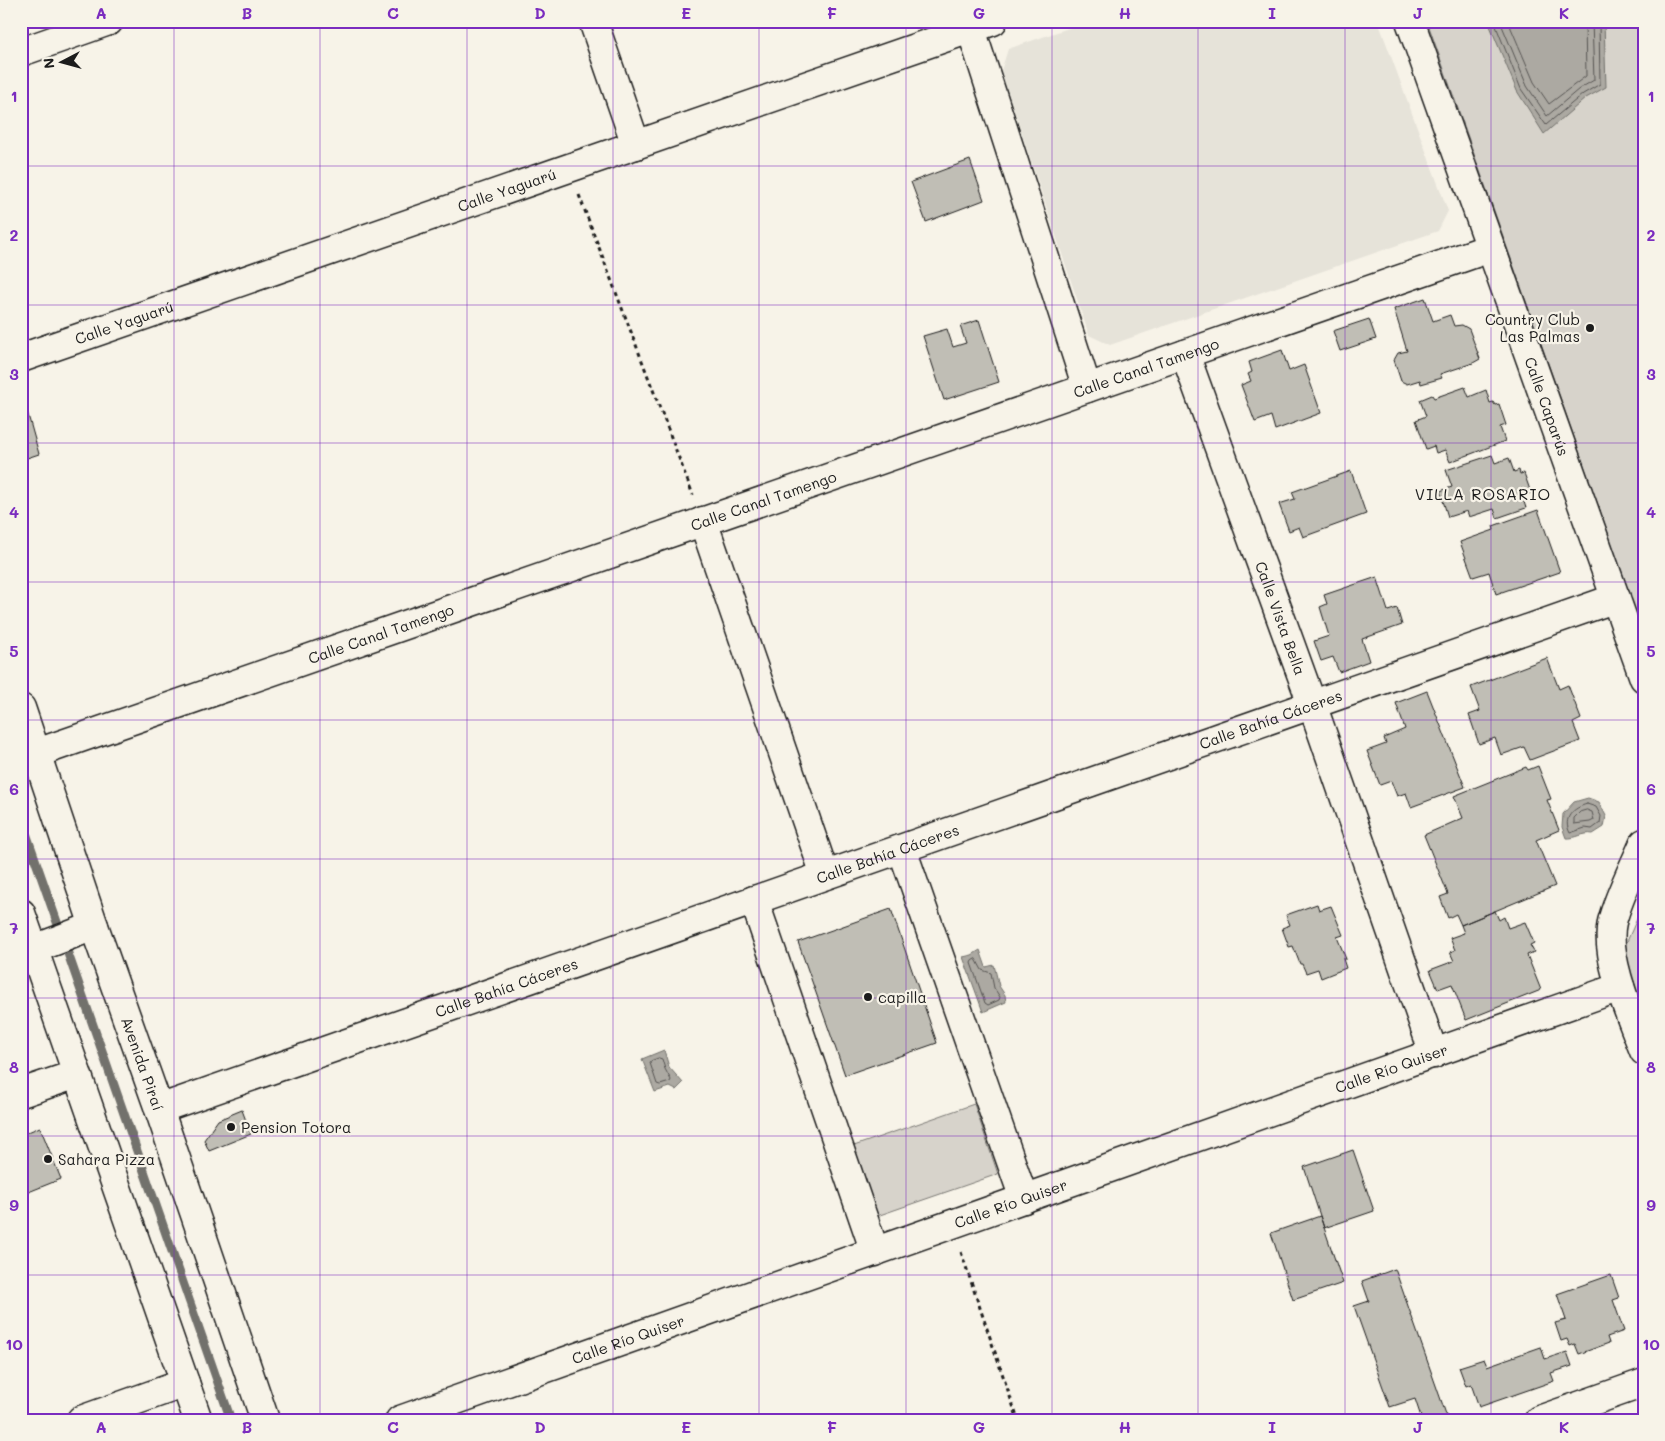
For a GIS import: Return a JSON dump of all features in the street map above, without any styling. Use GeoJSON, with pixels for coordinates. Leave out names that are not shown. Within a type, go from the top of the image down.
{"type":"FeatureCollection","features":[{"type":"Feature","properties":{"kind":"street"},"geometry":{"type":"LineString","coordinates":[[21,52],[109,21]]}},
{"type":"Feature","properties":{"kind":"street"},"geometry":{"type":"LineString","coordinates":[[593,21],[636,145]]}},
{"type":"Feature","properties":{"kind":"street","name":"Calle Caparús"},"geometry":{"type":"LineString","coordinates":[[1410,21],[1644,678]]}},
{"type":"Feature","properties":{"kind":"street"},"geometry":{"type":"LineString","coordinates":[[982,25],[1087,388]]}},
{"type":"Feature","properties":{"kind":"street","name":"Calle Yaguarú"},"geometry":{"type":"LineString","coordinates":[[21,358],[982,25]]}},
{"type":"Feature","properties":{"kind":"street","name":"Calle Canal Tamengo"},"geometry":{"type":"LineString","coordinates":[[37,753],[1490,248]]}},
{"type":"Feature","properties":{"kind":"street","name":"Calle Vista Bella"},"geometry":{"type":"LineString","coordinates":[[1185,354],[1312,704],[1434,1054]]}},
{"type":"Feature","properties":{"kind":"street"},"geometry":{"type":"LineString","coordinates":[[703,521],[825,875]]}},
{"type":"Feature","properties":{"kind":"street","name":"Calle Bahía Cáceres"},"geometry":{"type":"LineString","coordinates":[[159,1109],[1616,598]]}},
{"type":"Feature","properties":{"kind":"street","name":"Avenida Piraí"},"geometry":{"type":"LineString","coordinates":[[21,708],[37,753],[91,928],[159,1109],[265,1420]]}},
{"type":"Feature","properties":{"kind":"street"},"geometry":{"type":"LineString","coordinates":[[1644,843],[1612,924],[1612,955],[1620,988],[1644,1051]]}},
{"type":"Feature","properties":{"kind":"street"},"geometry":{"type":"LineString","coordinates":[[902,848],[1024,1199]]}},
{"type":"Feature","properties":{"kind":"street"},"geometry":{"type":"LineString","coordinates":[[754,900],[875,1252]]}},
{"type":"Feature","properties":{"kind":"street"},"geometry":{"type":"LineString","coordinates":[[21,913],[38,948],[77,1074],[198,1420]]}},
{"type":"Feature","properties":{"kind":"street"},"geometry":{"type":"LineString","coordinates":[[38,948],[91,928]]}},
{"type":"Feature","properties":{"kind":"street","name":"Calle Río Quiser"},"geometry":{"type":"LineString","coordinates":[[400,1420],[1620,988]]}},
{"type":"Feature","properties":{"kind":"street"},"geometry":{"type":"LineString","coordinates":[[21,1094],[77,1074]]}},
{"type":"Feature","properties":{"kind":"street"},"geometry":{"type":"LineString","coordinates":[[80,1420],[185,1383]]}},
{"type":"Feature","properties":{"kind":"street"},"geometry":{"type":"LineString","coordinates":[[1539,1420],[1644,1383]]}},
{"type":"Feature","properties":{"kind":"path"},"geometry":{"type":"LineString","coordinates":[[569,168],[703,521]]}},
{"type":"Feature","properties":{"kind":"path"},"geometry":{"type":"LineString","coordinates":[[952,1225],[1018,1420]]}},
{"type":"Feature","properties":{"kind":"shaded area"},"geometry":{"type":"Polygon","coordinates":[[[1089,21],[1378,21],[1448,211],[1438,231],[1110,345],[1089,335],[1001,71],[1008,49],[1089,21]]]}},
{"type":"Feature","properties":{"kind":"shaded area","name":"Country Club Las Palmas"},"geometry":{"type":"Polygon","coordinates":[[[1427,21],[1644,21],[1644,635],[1427,21]]]}},
{"type":"Feature","properties":{"kind":"shaded area"},"geometry":{"type":"Polygon","coordinates":[[[1644,903],[1644,1017],[1621,955],[1644,903]]]}},
{"type":"Feature","properties":{"kind":"shaded area"},"geometry":{"type":"Polygon","coordinates":[[[974,1104],[998,1174],[877,1216],[854,1146],[974,1104]]]}},
{"type":"Feature","properties":{"kind":"water"},"geometry":{"type":"Polygon","coordinates":[[[1488,21],[1604,21],[1606,87],[1586,98],[1544,134],[1517,91],[1488,21]]]}},
{"type":"Feature","properties":{"kind":"water"},"geometry":{"type":"Polygon","coordinates":[[[1588,798],[1599,802],[1606,816],[1604,827],[1593,834],[1566,838],[1562,827],[1563,814],[1574,802],[1588,798]]]}},
{"type":"Feature","properties":{"kind":"water"},"geometry":{"type":"Polygon","coordinates":[[[980,950],[986,967],[994,965],[999,986],[1005,995],[1006,1002],[983,1012],[963,957],[972,955],[980,950]]]}},
{"type":"Feature","properties":{"kind":"water"},"geometry":{"type":"Polygon","coordinates":[[[664,1050],[669,1067],[683,1083],[676,1090],[670,1087],[655,1092],[642,1059],[664,1050]]]}},
{"type":"Feature","properties":{"kind":"building"},"geometry":{"type":"Polygon","coordinates":[[[970,160],[984,200],[926,222],[911,182],[970,160]]]}},
{"type":"Feature","properties":{"kind":"building"},"geometry":{"type":"Polygon","coordinates":[[[1425,298],[1433,321],[1450,315],[1454,326],[1462,325],[1469,329],[1480,359],[1440,374],[1442,378],[1421,384],[1420,380],[1407,384],[1401,381],[1394,360],[1398,353],[1407,351],[1394,309],[1425,298]]]}},
{"type":"Feature","properties":{"kind":"building"},"geometry":{"type":"Polygon","coordinates":[[[1369,319],[1376,339],[1340,351],[1333,331],[1369,319]]]}},
{"type":"Feature","properties":{"kind":"building"},"geometry":{"type":"Polygon","coordinates":[[[979,320],[999,382],[944,400],[923,336],[947,329],[953,347],[966,343],[960,326],[979,320]]]}},
{"type":"Feature","properties":{"kind":"building"},"geometry":{"type":"Polygon","coordinates":[[[1282,350],[1289,371],[1304,365],[1321,413],[1275,430],[1271,416],[1255,422],[1241,385],[1251,381],[1248,374],[1252,372],[1249,362],[1282,350]]]}},
{"type":"Feature","properties":{"kind":"building"},"geometry":{"type":"Polygon","coordinates":[[[1465,387],[1469,397],[1486,390],[1490,403],[1499,404],[1506,425],[1500,427],[1505,441],[1450,462],[1445,450],[1436,453],[1434,446],[1426,449],[1416,420],[1426,416],[1420,400],[1432,395],[1434,398],[1465,387]]]}},
{"type":"Feature","properties":{"kind":"building"},"geometry":{"type":"Polygon","coordinates":[[[23,397],[39,454],[21,460],[21,398],[23,397]]]}},
{"type":"Feature","properties":{"kind":"building"},"geometry":{"type":"Polygon","coordinates":[[[1492,455],[1495,463],[1509,458],[1514,472],[1519,470],[1520,474],[1524,473],[1531,493],[1522,496],[1526,508],[1497,518],[1494,509],[1469,517],[1467,511],[1448,517],[1440,491],[1452,487],[1446,470],[1492,455]]]}},
{"type":"Feature","properties":{"kind":"building"},"geometry":{"type":"Polygon","coordinates":[[[1351,471],[1366,514],[1303,537],[1299,527],[1289,531],[1279,504],[1295,499],[1292,492],[1351,471]]]}},
{"type":"Feature","properties":{"kind":"building"},"geometry":{"type":"Polygon","coordinates":[[[1538,510],[1560,572],[1496,594],[1489,572],[1473,577],[1460,542],[1494,530],[1493,526],[1538,510]]]}},
{"type":"Feature","properties":{"kind":"building"},"geometry":{"type":"Polygon","coordinates":[[[1377,577],[1388,611],[1397,608],[1402,625],[1362,639],[1369,661],[1339,672],[1333,657],[1321,661],[1314,641],[1329,636],[1320,607],[1327,604],[1324,595],[1377,577]]]}},
{"type":"Feature","properties":{"kind":"building"},"geometry":{"type":"Polygon","coordinates":[[[1547,658],[1559,689],[1568,685],[1581,719],[1573,723],[1580,741],[1530,760],[1524,747],[1501,755],[1495,738],[1479,744],[1469,715],[1480,711],[1471,687],[1547,658]]]}},
{"type":"Feature","properties":{"kind":"building"},"geometry":{"type":"Polygon","coordinates":[[[1427,691],[1465,787],[1411,807],[1406,793],[1397,796],[1391,781],[1380,785],[1367,751],[1386,744],[1384,738],[1405,729],[1396,703],[1427,691]]]}},
{"type":"Feature","properties":{"kind":"building"},"geometry":{"type":"Polygon","coordinates":[[[1538,766],[1551,799],[1547,800],[1559,830],[1536,840],[1555,886],[1461,925],[1456,914],[1448,918],[1440,897],[1448,894],[1424,835],[1463,818],[1454,796],[1526,767],[1528,770],[1538,766]]]}},
{"type":"Feature","properties":{"kind":"building"},"geometry":{"type":"Polygon","coordinates":[[[1317,904],[1319,910],[1331,906],[1343,935],[1337,937],[1346,959],[1343,959],[1346,968],[1321,978],[1318,969],[1306,973],[1302,964],[1300,964],[1293,946],[1289,947],[1282,928],[1290,925],[1286,915],[1317,904]]]}},
{"type":"Feature","properties":{"kind":"building"},"geometry":{"type":"Polygon","coordinates":[[[891,909],[937,1043],[845,1075],[798,942],[891,909]]]}},
{"type":"Feature","properties":{"kind":"building"},"geometry":{"type":"Polygon","coordinates":[[[1495,911],[1499,920],[1504,917],[1508,928],[1525,922],[1534,943],[1530,945],[1534,952],[1527,955],[1541,990],[1466,1020],[1452,984],[1438,989],[1430,970],[1454,961],[1450,952],[1455,950],[1450,938],[1464,933],[1461,925],[1495,911]]]}},
{"type":"Feature","properties":{"kind":"building","name":"Pension Totora"},"geometry":{"type":"Polygon","coordinates":[[[242,1110],[251,1134],[209,1151],[204,1140],[218,1120],[242,1110]]]}},
{"type":"Feature","properties":{"kind":"building"},"geometry":{"type":"Polygon","coordinates":[[[40,1127],[61,1179],[21,1195],[21,1135],[40,1127]]]}},
{"type":"Feature","properties":{"kind":"building"},"geometry":{"type":"Polygon","coordinates":[[[1353,1150],[1374,1211],[1324,1228],[1304,1167],[1353,1150]]]}},
{"type":"Feature","properties":{"kind":"building"},"geometry":{"type":"Polygon","coordinates":[[[1320,1216],[1343,1283],[1293,1300],[1271,1233],[1320,1216]]]}},
{"type":"Feature","properties":{"kind":"building"},"geometry":{"type":"Polygon","coordinates":[[[1395,1269],[1447,1417],[1440,1420],[1422,1420],[1415,1399],[1390,1407],[1354,1306],[1369,1301],[1362,1281],[1395,1269]]]}},
{"type":"Feature","properties":{"kind":"building"},"geometry":{"type":"Polygon","coordinates":[[[1611,1275],[1619,1298],[1613,1300],[1624,1331],[1607,1337],[1609,1343],[1579,1354],[1575,1344],[1570,1346],[1567,1339],[1561,1341],[1555,1323],[1566,1320],[1557,1294],[1611,1275]]]}},
{"type":"Feature","properties":{"kind":"building"},"geometry":{"type":"Polygon","coordinates":[[[1541,1347],[1545,1359],[1567,1352],[1572,1366],[1551,1373],[1554,1381],[1479,1407],[1471,1384],[1466,1386],[1459,1367],[1484,1359],[1487,1366],[1541,1347]]]}},
{"type":"Feature","properties":{"kind":"waterway"},"geometry":{"type":"LineString","coordinates":[[21,819],[231,1420]]}},
{"type":"Feature","properties":{"kind":"place","name":"Country Club Las Palmas"},"geometry":{"type":"Point","coordinates":[1590,328]}},
{"type":"Feature","properties":{"kind":"place","name":"capilla"},"geometry":{"type":"Point","coordinates":[868,997]}},
{"type":"Feature","properties":{"kind":"place","name":"Pension Totora"},"geometry":{"type":"Point","coordinates":[231,1127]}},
{"type":"Feature","properties":{"kind":"place","name":"Sahara Pizza"},"geometry":{"type":"Point","coordinates":[48,1159]}},
{"type":"Feature","properties":{"kind":"district","name":"VILLA ROSARIO"},"geometry":{"type":"Point","coordinates":[1483,493]}}]}
